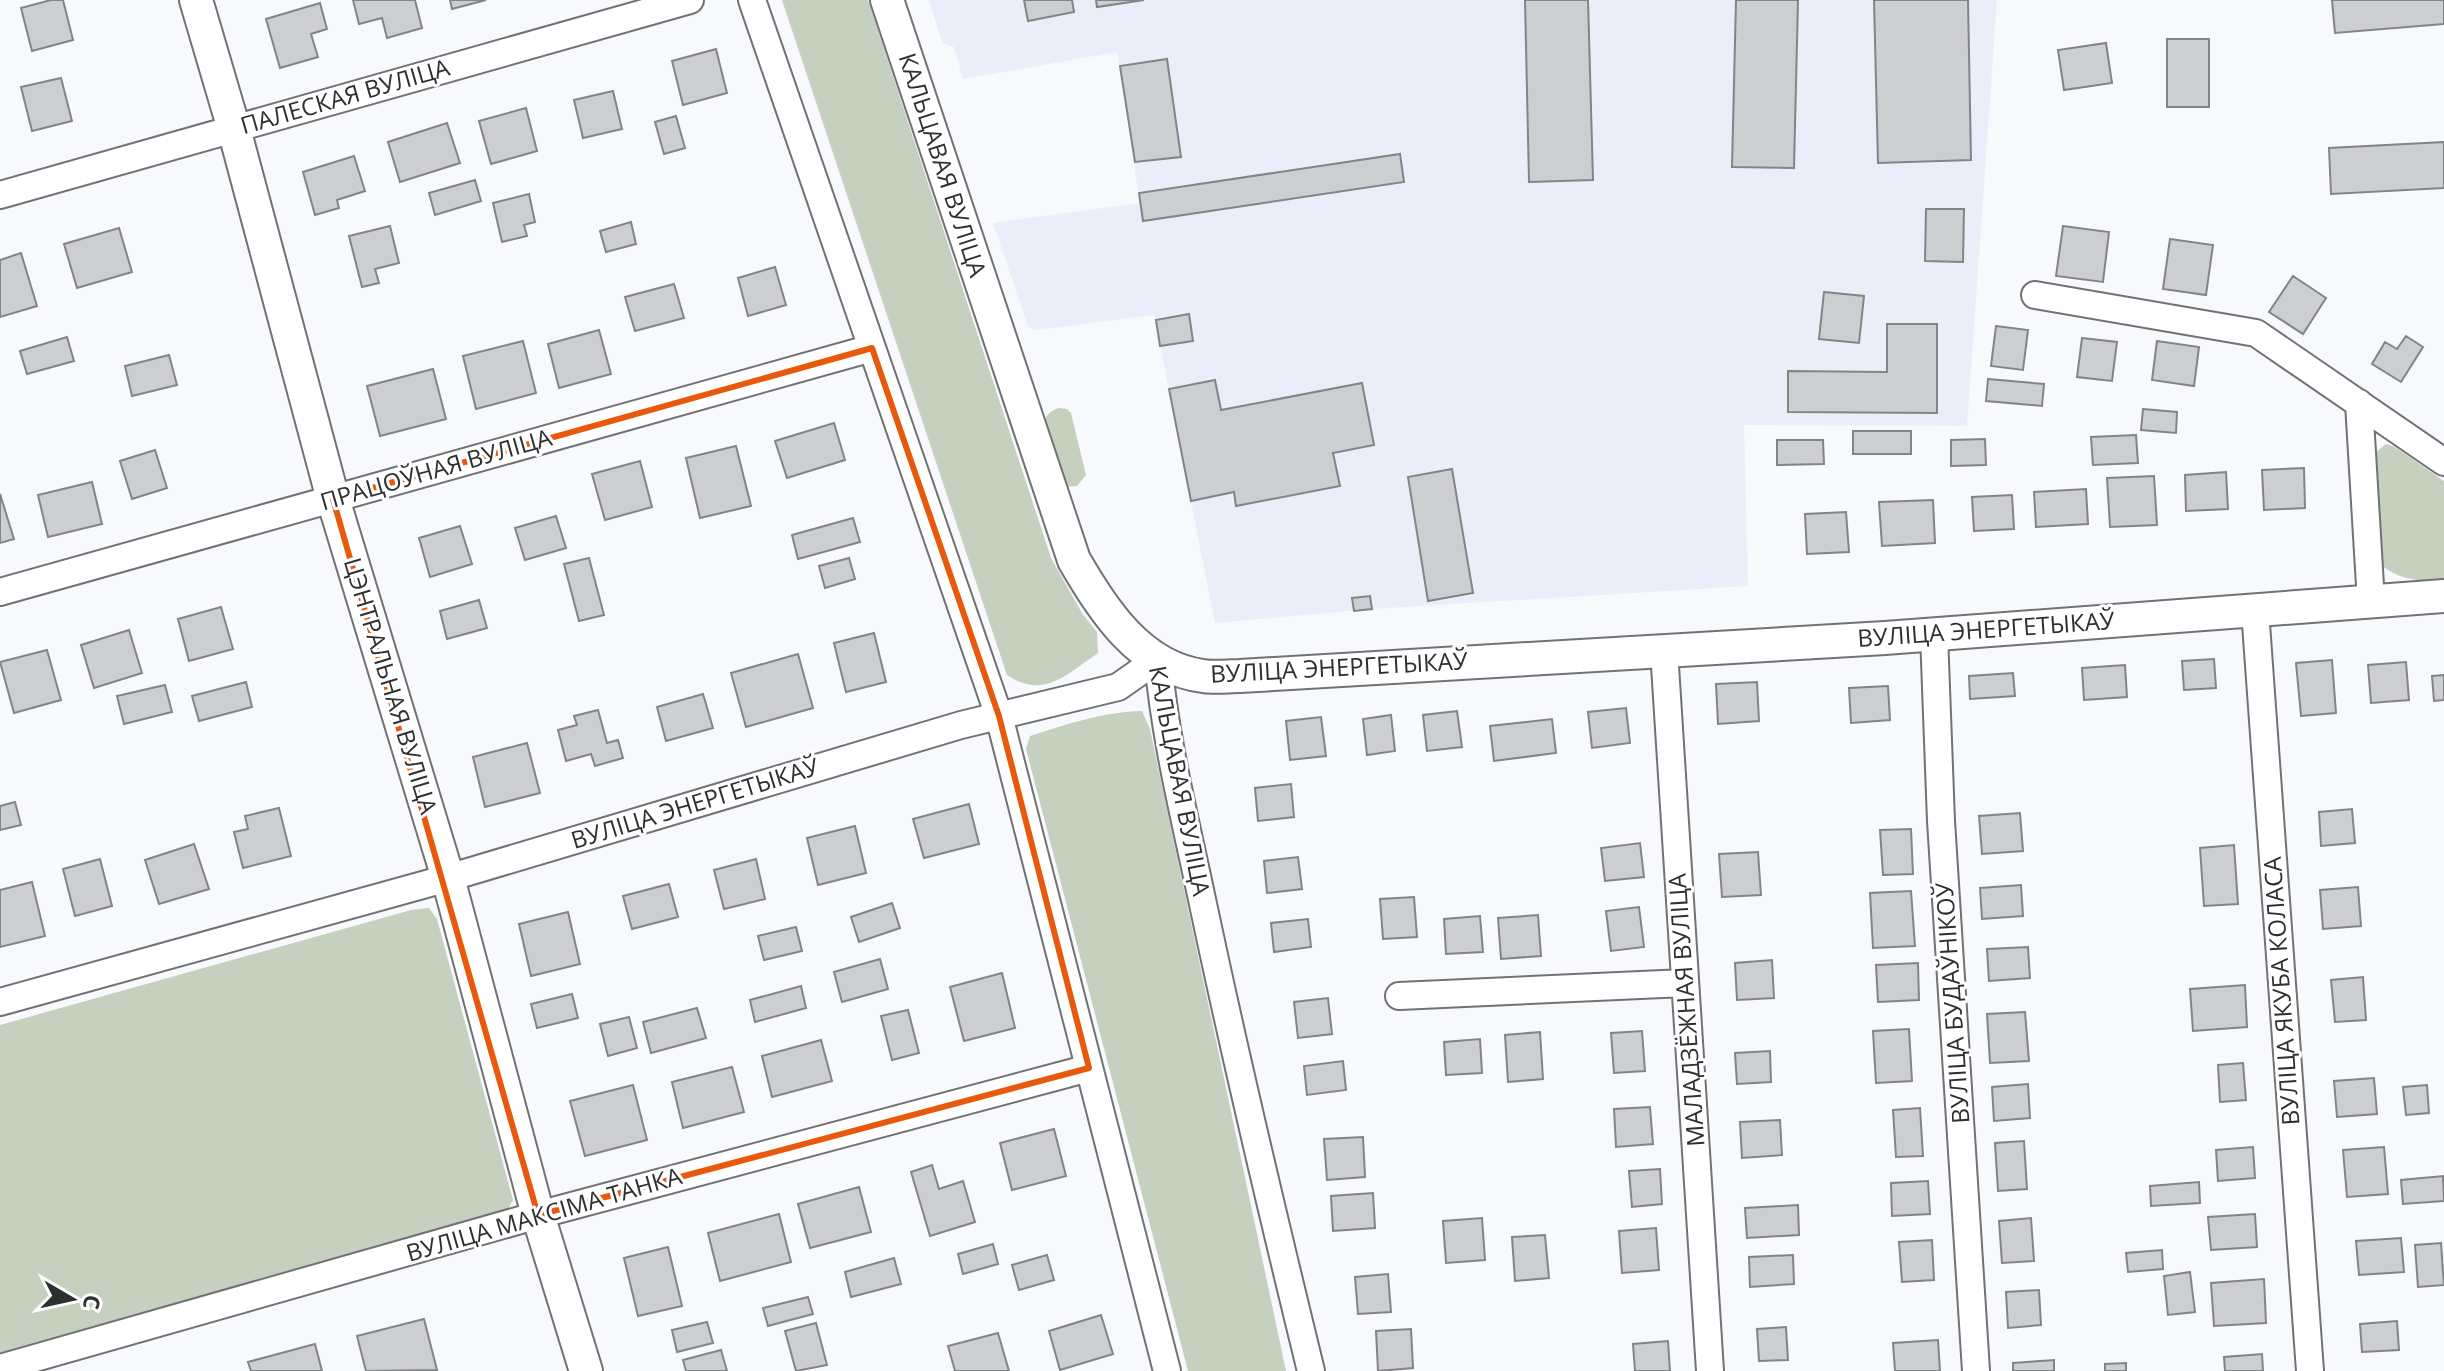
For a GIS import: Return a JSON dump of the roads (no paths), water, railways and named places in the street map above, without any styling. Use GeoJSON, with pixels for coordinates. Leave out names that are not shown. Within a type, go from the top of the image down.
{"type":"FeatureCollection","features":[{"type":"Feature","properties":{"kind":"street","name":"ЦЭНТРАЛЬНАЯ ВУЛІЦА"},"geometry":{"type":"LineString","coordinates":[[196,0],[234,129],[333,499],[448,878],[538,1215],[586,1371]]}},
{"type":"Feature","properties":{"kind":"street","name":"ПАЛЕСКАЯ ВУЛІЦА"},"geometry":{"type":"LineString","coordinates":[[0,195],[690,0]]}},
{"type":"Feature","properties":{"kind":"street"},"geometry":{"type":"LineString","coordinates":[[752,0],[999,716],[1167,1371]]}},
{"type":"Feature","properties":{"kind":"street","name":"КАЛЬЦАВАЯ ВУЛІЦА"},"geometry":{"type":"LineString","coordinates":[[887,0],[1074,560],[1112,620],[1133,642],[1158,659],[1183,808],[1238,1073],[1311,1371]]}},
{"type":"Feature","properties":{"kind":"street"},"geometry":{"type":"LineString","coordinates":[[2035,295],[2256,333],[2444,462]]}},
{"type":"Feature","properties":{"kind":"street","name":"ПРАЦОЎНАЯ ВУЛІЦА"},"geometry":{"type":"LineString","coordinates":[[0,592],[872,348]]}},
{"type":"Feature","properties":{"kind":"street"},"geometry":{"type":"LineString","coordinates":[[2359,403],[2371,602]]}},
{"type":"Feature","properties":{"kind":"street","name":"ВУЛІЦА ЭНЕРГЕТЫКАЎ"},"geometry":{"type":"LineString","coordinates":[[0,1002],[448,878],[961,725],[1118,687],[1158,659],[1202,676],[1240,676],[1934,634],[2444,596]]}},
{"type":"Feature","properties":{"kind":"street","name":"ВУЛІЦА ЯКУБА КОЛАСА"},"geometry":{"type":"LineString","coordinates":[[2255,610],[2310,1371]]}},
{"type":"Feature","properties":{"kind":"street","name":"ВУЛІЦА БУДАЎНІКОЎ"},"geometry":{"type":"LineString","coordinates":[[1934,634],[1941,821],[1976,1371]]}},
{"type":"Feature","properties":{"kind":"street","name":"МАЛАДЗЁЖНАЯ ВУЛІЦА"},"geometry":{"type":"LineString","coordinates":[[1664,650],[1710,1371]]}},
{"type":"Feature","properties":{"kind":"street"},"geometry":{"type":"LineString","coordinates":[[1399,996],[1685,983]]}},
{"type":"Feature","properties":{"kind":"street","name":"ВУЛІЦА МАКСІМА ТАНКА"},"geometry":{"type":"LineString","coordinates":[[0,1368],[538,1215],[1089,1068]]}}]}
